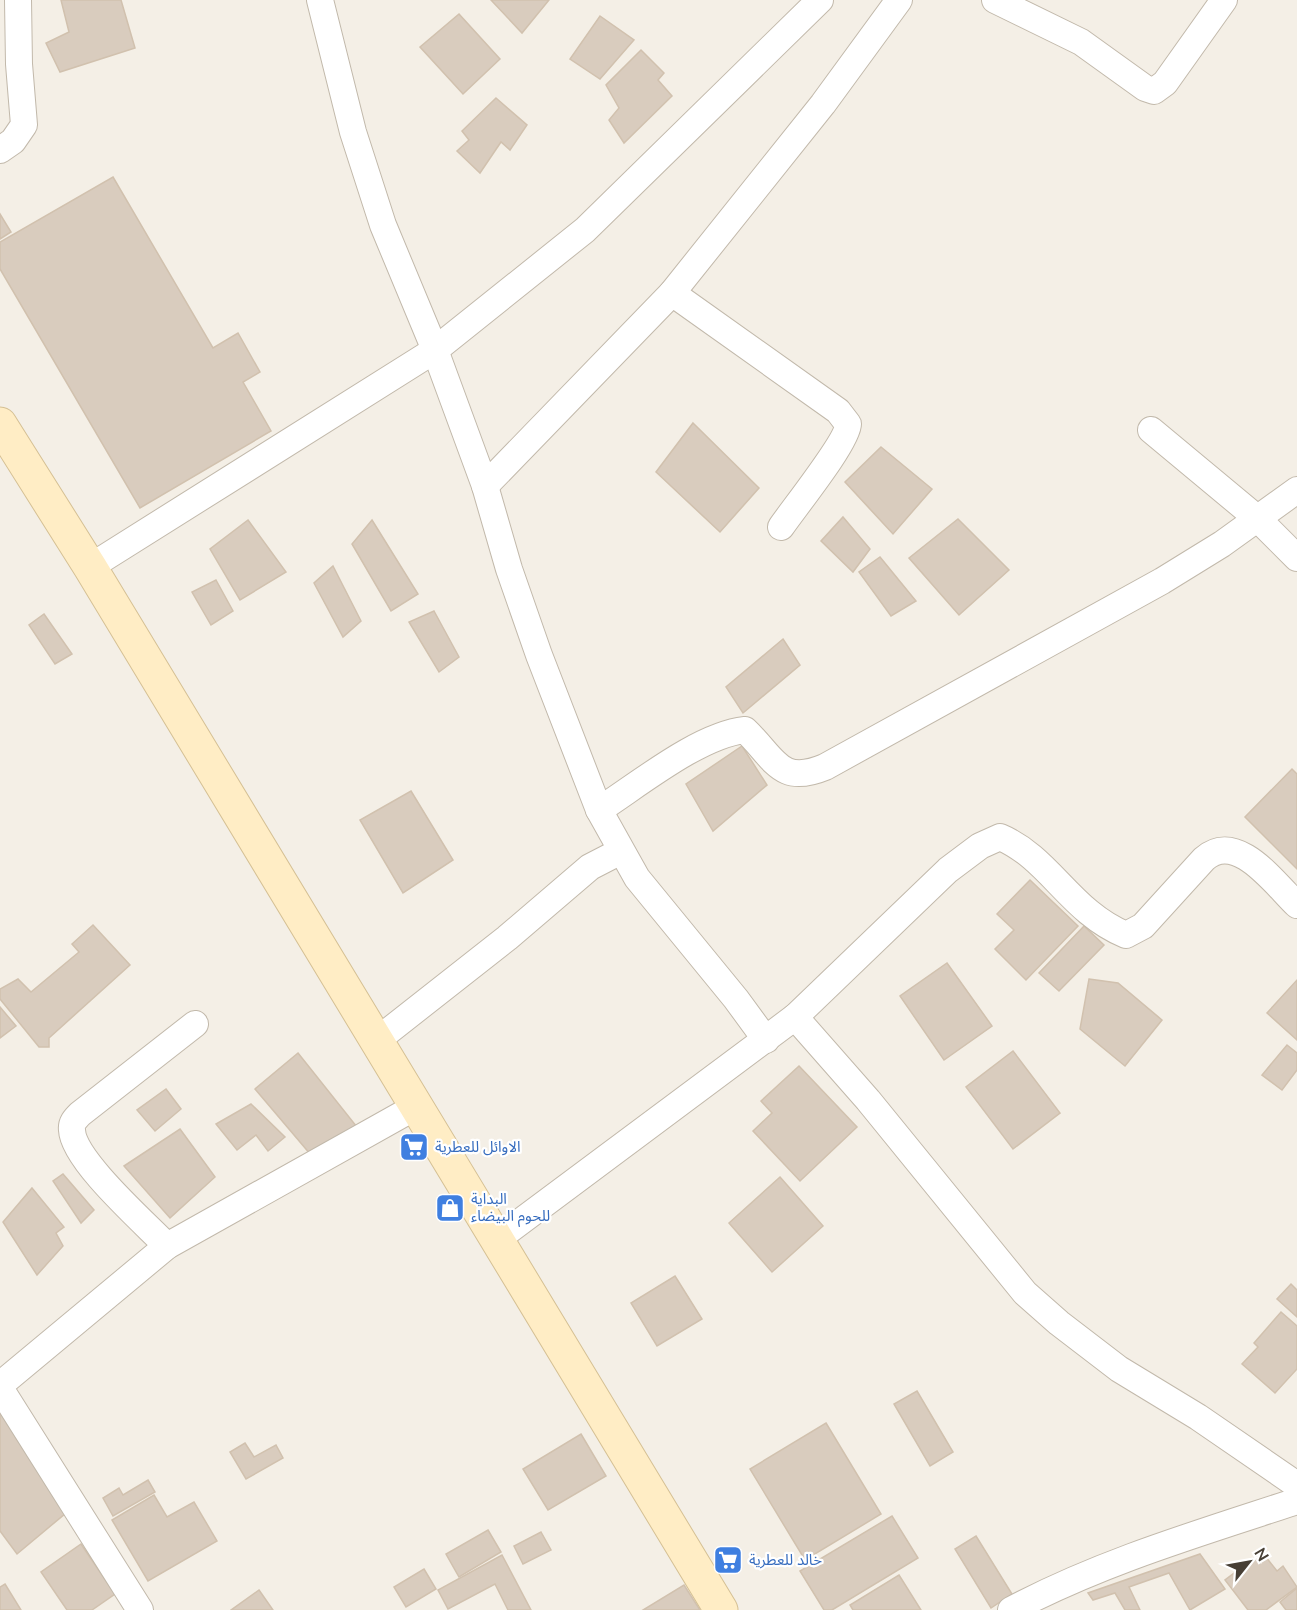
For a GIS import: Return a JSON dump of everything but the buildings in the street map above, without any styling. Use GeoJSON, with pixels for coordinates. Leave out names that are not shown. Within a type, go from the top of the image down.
{"type":"FeatureCollection","features":[{"type":"Feature","properties":{"kind":"street"},"geometry":{"type":"LineString","coordinates":[[0,150],[13,141],[24,125],[19,64],[18,0]]}},
{"type":"Feature","properties":{"kind":"street"},"geometry":{"type":"LineString","coordinates":[[320,0],[353,132],[383,225],[435,350],[485,486],[508,569],[599,810],[637,878],[736,999],[766,1040]]}},
{"type":"Feature","properties":{"kind":"street"},"geometry":{"type":"LineString","coordinates":[[90,567],[435,350],[585,230],[820,0]]}},
{"type":"Feature","properties":{"kind":"street"},"geometry":{"type":"LineString","coordinates":[[485,486],[672,293],[823,104],[899,0]]}},
{"type":"Feature","properties":{"kind":"street"},"geometry":{"type":"LineString","coordinates":[[995,0],[1081,42],[1145,88],[1154,91],[1165,83],[1224,0]]}},
{"type":"Feature","properties":{"kind":"street"},"geometry":{"type":"LineString","coordinates":[[672,293],[838,411],[848,424],[848,431],[839,448],[781,527]]}},
{"type":"Feature","properties":{"kind":"street"},"geometry":{"type":"LineString","coordinates":[[0,424],[90,567],[721,1610]]}},
{"type":"Feature","properties":{"kind":"street"},"geometry":{"type":"LineString","coordinates":[[1151,430],[1258,519],[1297,558]]}},
{"type":"Feature","properties":{"kind":"street"},"geometry":{"type":"LineString","coordinates":[[599,810],[699,746],[727,732],[745,730],[777,766],[791,774],[807,774],[825,767],[1122,605],[1258,519],[1297,490]]}},
{"type":"Feature","properties":{"kind":"street"},"geometry":{"type":"LineString","coordinates":[[496,1240],[795,1017],[948,870],[980,846],[1000,837],[1020,845],[1104,926],[1126,935],[1143,926],[1213,851],[1224,849],[1248,858],[1297,904]]}},
{"type":"Feature","properties":{"kind":"street"},"geometry":{"type":"LineString","coordinates":[[376,1041],[590,867],[621,851]]}},
{"type":"Feature","properties":{"kind":"street"},"geometry":{"type":"LineString","coordinates":[[795,1017],[868,1100],[1025,1293],[1059,1323],[1119,1369],[1198,1417],[1297,1485]]}},
{"type":"Feature","properties":{"kind":"street"},"geometry":{"type":"LineString","coordinates":[[167,1246],[93,1170],[75,1143],[72,1130],[73,1121],[195,1024]]}},
{"type":"Feature","properties":{"kind":"street"},"geometry":{"type":"LineString","coordinates":[[140,1610],[0,1387],[167,1246],[417,1107]]}},
{"type":"Feature","properties":{"kind":"street"},"geometry":{"type":"LineString","coordinates":[[1011,1610],[1059,1585],[1119,1561],[1297,1501]]}},
{"type":"Feature","properties":{"kind":"place","name":"الاوائل للعطرية"},"geometry":{"type":"Point","coordinates":[414,1147]}},
{"type":"Feature","properties":{"kind":"place","name":"البداية للحوم البيضاء"},"geometry":{"type":"Point","coordinates":[450,1208]}},
{"type":"Feature","properties":{"kind":"place","name":"خالد للعطرية"},"geometry":{"type":"Point","coordinates":[728,1560]}}]}
